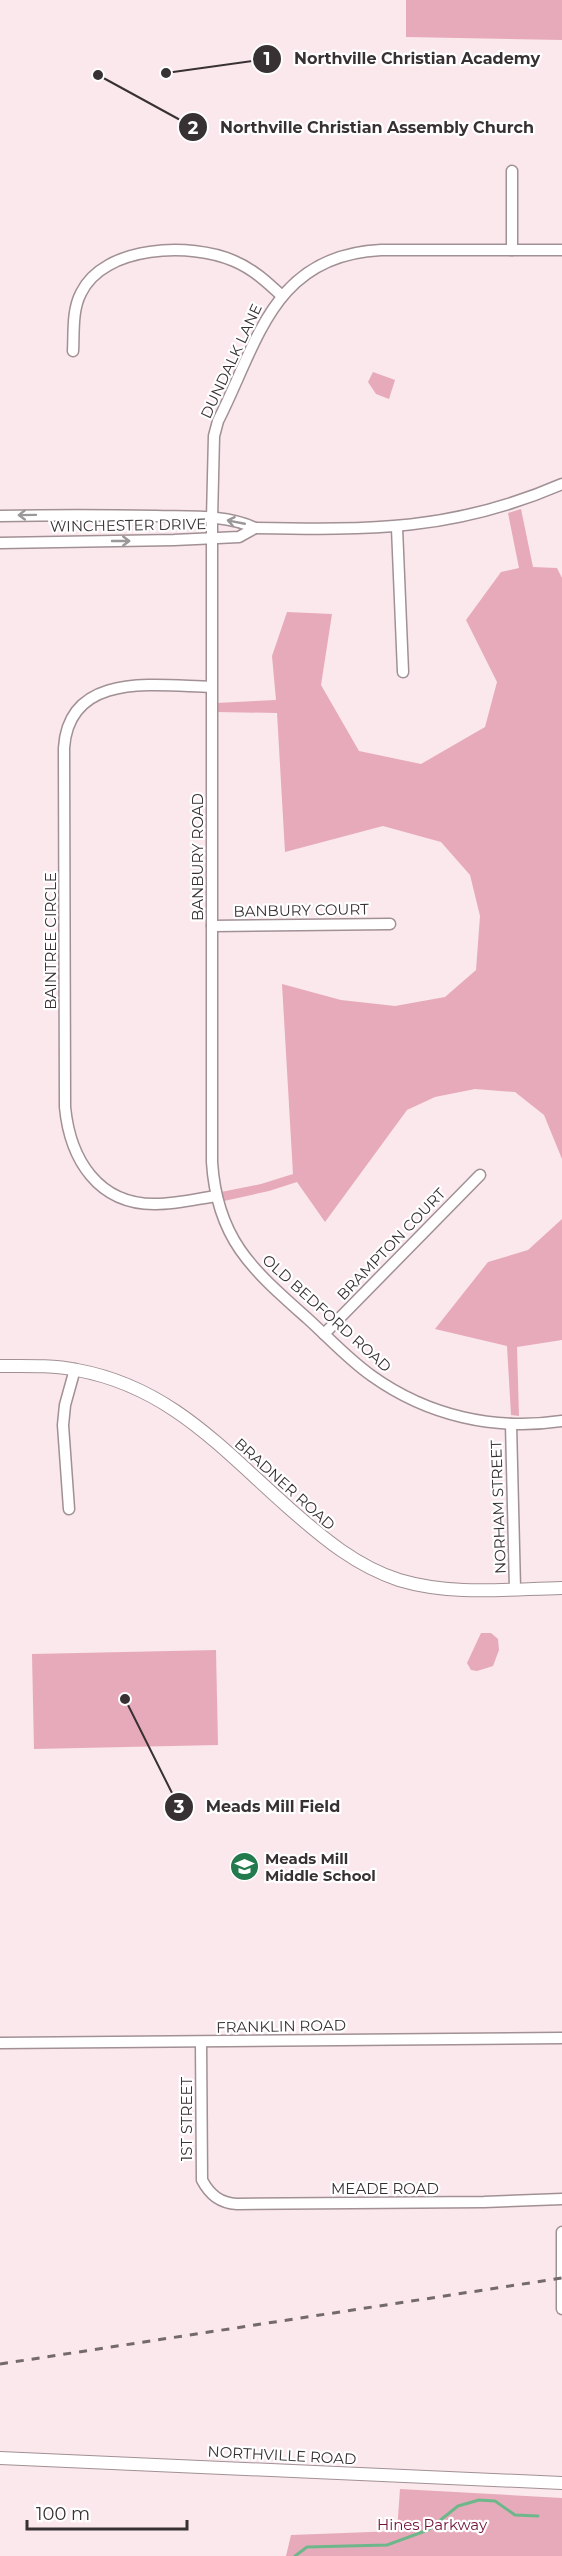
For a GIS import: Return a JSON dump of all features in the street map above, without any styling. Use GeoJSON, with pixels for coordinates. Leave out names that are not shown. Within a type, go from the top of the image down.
{"type":"FeatureCollection","features":[{"type":"Feature","properties":{"kind":"street"},"geometry":{"type":"LineString","coordinates":[[512,171],[512,250]]}},
{"type":"Feature","properties":{"kind":"street","name":"DUNDALK LANE"},"geometry":{"type":"LineString","coordinates":[[212,519],[212,447],[216,426],[262,324],[282,296],[298,280],[318,267],[356,252],[562,250]]}},
{"type":"Feature","properties":{"kind":"street"},"geometry":{"type":"LineString","coordinates":[[73,351],[76,305],[81,292],[98,271],[111,262],[130,255],[147,252],[196,252],[222,256],[252,270],[282,296]]}},
{"type":"Feature","properties":{"kind":"street","name":"WINCHESTER DRIVE"},"geometry":{"type":"LineString","coordinates":[[0,516],[79,514],[240,521],[255,528],[397,528],[491,511],[562,484]]}},
{"type":"Feature","properties":{"kind":"street","name":"BANBURY ROAD"},"geometry":{"type":"LineString","coordinates":[[212,519],[212,1162],[216,1196]]}},
{"type":"Feature","properties":{"kind":"street","name":"WINCHESTER DRIVE"},"geometry":{"type":"LineString","coordinates":[[0,543],[239,537],[255,528]]}},
{"type":"Feature","properties":{"kind":"street"},"geometry":{"type":"LineString","coordinates":[[397,528],[403,672]]}},
{"type":"Feature","properties":{"kind":"street","name":"BAINTREE CIRCLE"},"geometry":{"type":"LineString","coordinates":[[211,687],[128,686],[110,689],[83,704],[72,717],[67,731],[64,748],[64,1107],[69,1135],[79,1161],[93,1179],[113,1193],[134,1202],[155,1204],[216,1196]]}},
{"type":"Feature","properties":{"kind":"street","name":"BANBURY COURT"},"geometry":{"type":"LineString","coordinates":[[212,926],[390,924]]}},
{"type":"Feature","properties":{"kind":"street","name":"BRAMPTON COURT"},"geometry":{"type":"LineString","coordinates":[[324,1334],[480,1175]]}},
{"type":"Feature","properties":{"kind":"street","name":"OLD BEDFORD ROAD"},"geometry":{"type":"LineString","coordinates":[[216,1196],[227,1228],[247,1262],[372,1376],[410,1399],[461,1418],[511,1424],[562,1421]]}},
{"type":"Feature","properties":{"kind":"street","name":"BRADNER ROAD"},"geometry":{"type":"LineString","coordinates":[[0,1366],[75,1369],[128,1384],[176,1409],[202,1429],[324,1539],[364,1565],[399,1580],[434,1587],[467,1590],[562,1588]]}},
{"type":"Feature","properties":{"kind":"street"},"geometry":{"type":"LineString","coordinates":[[69,1509],[63,1425],[65,1405],[75,1369]]}},
{"type":"Feature","properties":{"kind":"street","name":"NORHAM STREET"},"geometry":{"type":"LineString","coordinates":[[511,1424],[515,1589]]}},
{"type":"Feature","properties":{"kind":"street","name":"FRANKLIN ROAD"},"geometry":{"type":"LineString","coordinates":[[0,2043],[562,2038]]}},
{"type":"Feature","properties":{"kind":"street","name":"1ST STREET"},"geometry":{"type":"LineString","coordinates":[[201,2042],[200,2168],[202,2180],[211,2193]]}},
{"type":"Feature","properties":{"kind":"street","name":"MEADE ROAD"},"geometry":{"type":"LineString","coordinates":[[211,2193],[223,2202],[237,2204],[562,2199]]}},
{"type":"Feature","properties":{"kind":"street"},"geometry":{"type":"LineString","coordinates":[[562,2232],[562,2309]]}},
{"type":"Feature","properties":{"kind":"street","name":"NORTHVILLE ROAD"},"geometry":{"type":"LineString","coordinates":[[0,2458],[562,2483]]}},
{"type":"Feature","properties":{"kind":"green space"},"geometry":{"type":"Polygon","coordinates":[[[406,0],[562,0],[562,40],[406,37],[406,0]]]}},
{"type":"Feature","properties":{"kind":"green space"},"geometry":{"type":"Polygon","coordinates":[[[373,372],[395,380],[389,399],[376,394],[368,382],[373,372]]]}},
{"type":"Feature","properties":{"kind":"green space"},"geometry":{"type":"Polygon","coordinates":[[[521,509],[533,567],[557,568],[562,578],[562,1159],[544,1115],[515,1092],[475,1089],[435,1097],[407,1110],[325,1222],[297,1182],[224,1201],[221,1192],[261,1184],[293,1174],[282,984],[341,1000],[395,1006],[445,997],[476,970],[480,916],[470,875],[441,842],[383,826],[285,852],[277,713],[216,712],[216,703],[276,700],[272,656],[287,612],[332,614],[321,685],[359,751],[421,764],[485,727],[497,682],[466,620],[501,572],[519,568],[508,513],[521,509]]]}},
{"type":"Feature","properties":{"kind":"green space"},"geometry":{"type":"Polygon","coordinates":[[[562,1219],[562,1340],[517,1347],[519,1416],[511,1415],[507,1346],[435,1329],[488,1262],[528,1250],[562,1219]]]}},
{"type":"Feature","properties":{"kind":"green space"},"geometry":{"type":"Polygon","coordinates":[[[481,1633],[491,1633],[498,1639],[499,1650],[493,1666],[477,1671],[471,1670],[467,1663],[481,1633]]]}},
{"type":"Feature","properties":{"kind":"green space"},"geometry":{"type":"Polygon","coordinates":[[[216,1650],[218,1745],[34,1749],[32,1654],[216,1650]]]}},
{"type":"Feature","properties":{"kind":"green space","name":"Hines Parkway"},"geometry":{"type":"Polygon","coordinates":[[[400,2489],[562,2498],[562,2556],[286,2556],[291,2535],[397,2531],[400,2489]]]}},
{"type":"Feature","properties":{"kind":"waterway"},"geometry":{"type":"LineString","coordinates":[[295,2556],[307,2547],[387,2545],[428,2530],[458,2506],[479,2500],[495,2501],[515,2515],[538,2516]]}},
{"type":"Feature","properties":{"kind":"railway"},"geometry":{"type":"LineString","coordinates":[[0,2364],[562,2278]]}},
{"type":"Feature","properties":{"kind":"place","name":"Northville Christian Academy"},"geometry":{"type":"Point","coordinates":[166,73]}},
{"type":"Feature","properties":{"kind":"place","name":"Northville Christian Assembly Church"},"geometry":{"type":"Point","coordinates":[98,75]}},
{"type":"Feature","properties":{"kind":"place","name":"Meads Mill Field"},"geometry":{"type":"Point","coordinates":[125,1699]}},
{"type":"Feature","properties":{"kind":"place","name":"Meads Mill Middle School"},"geometry":{"type":"Point","coordinates":[244,1867]}}]}
